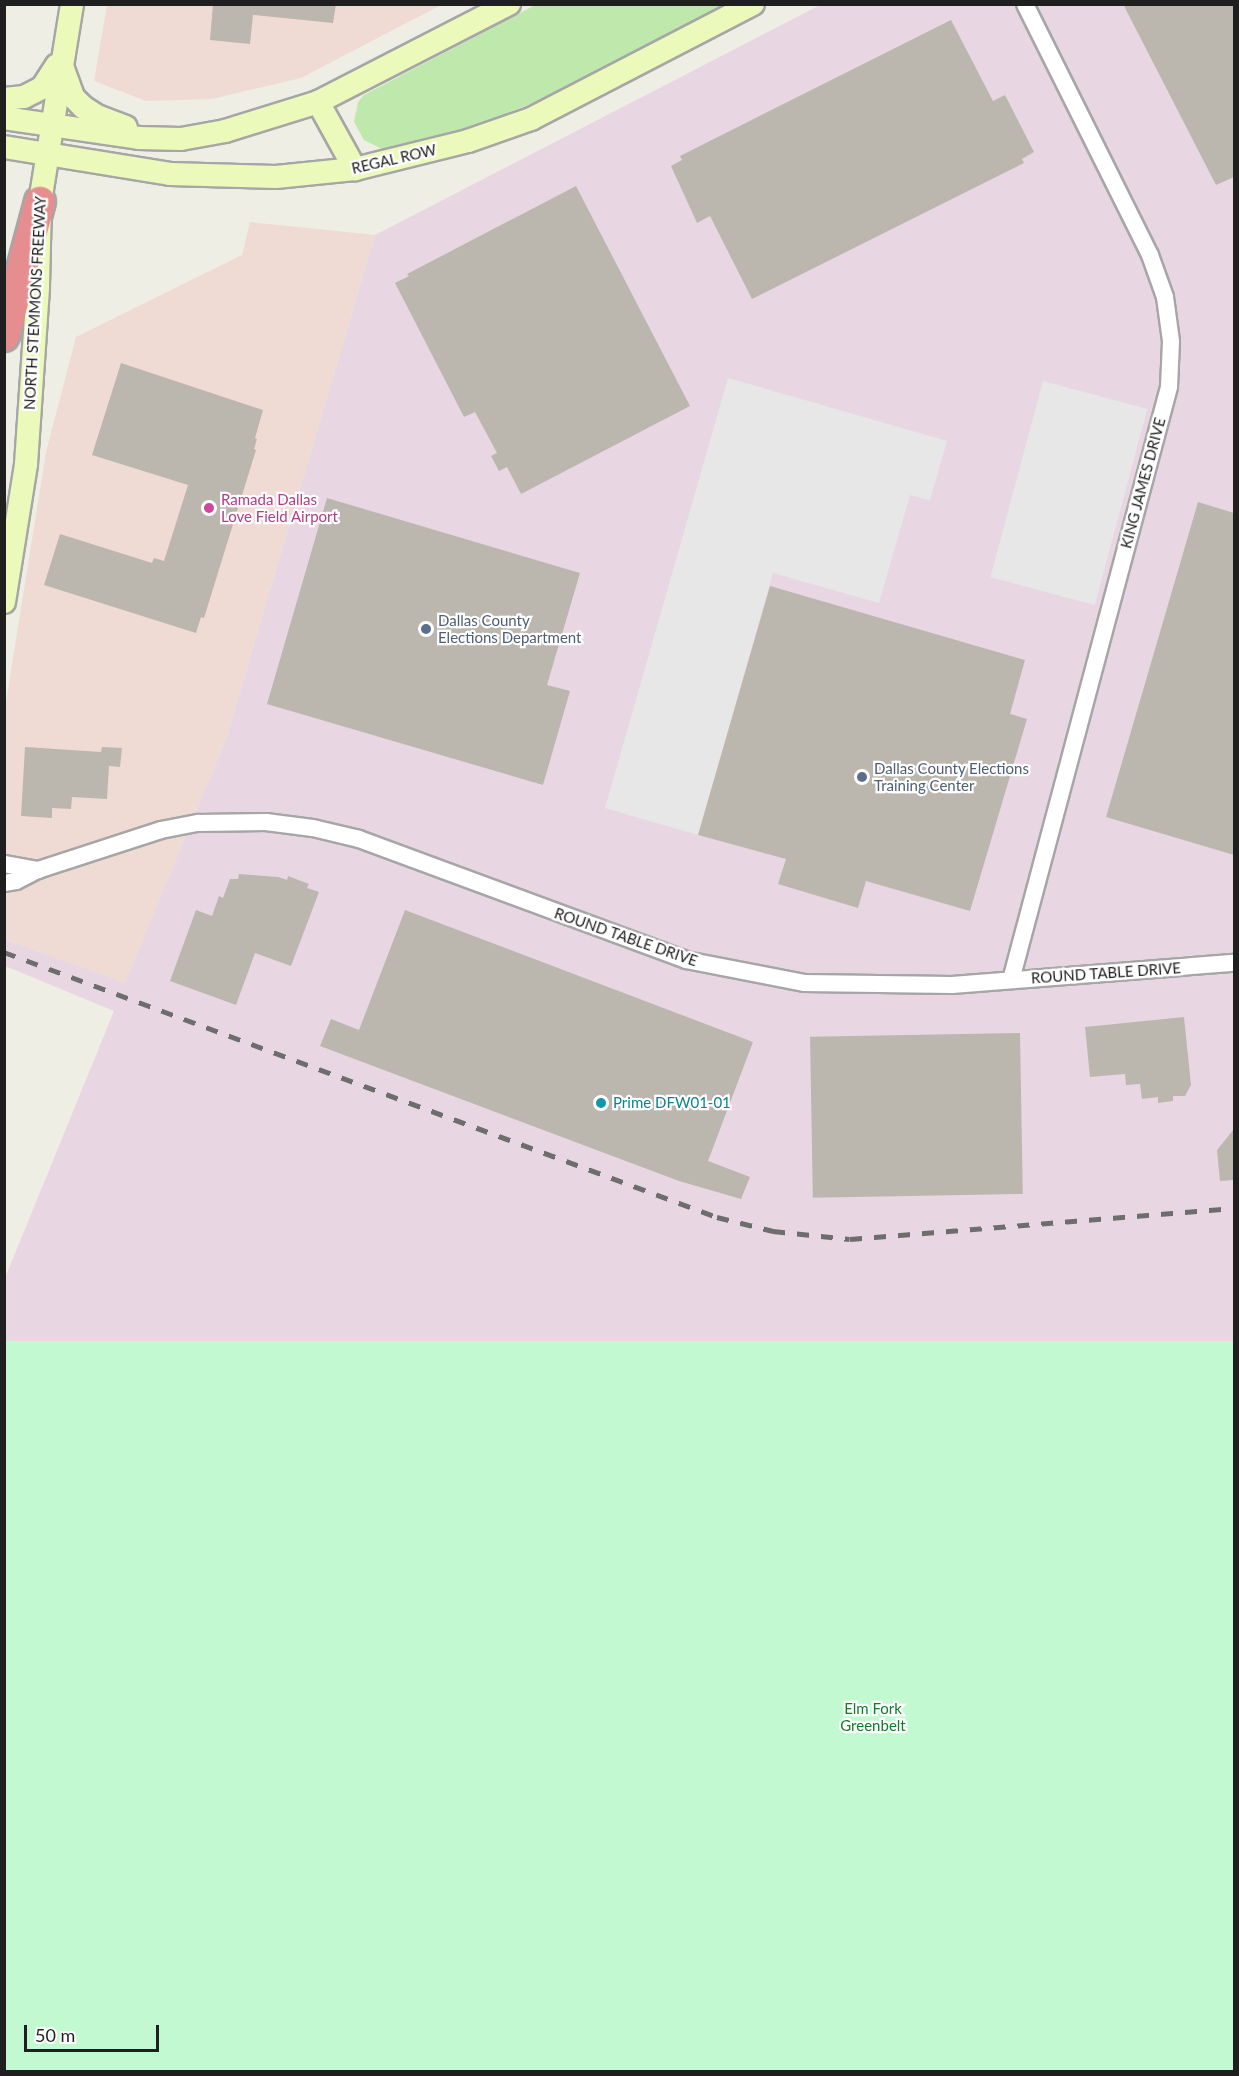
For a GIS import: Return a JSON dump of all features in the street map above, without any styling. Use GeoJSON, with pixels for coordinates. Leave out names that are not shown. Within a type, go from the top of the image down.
{"type":"FeatureCollection","features":[{"type":"Feature","properties":{"kind":"highway"},"geometry":{"type":"LineString","coordinates":[[4,336],[40,202]]}},
{"type":"Feature","properties":{"kind":"main road","name":"NORTH STEMMONS FREEWAY"},"geometry":{"type":"LineString","coordinates":[[4,602],[26,464],[38,286],[40,202],[50,127],[72,4]]}},
{"type":"Feature","properties":{"kind":"main road"},"geometry":{"type":"LineString","coordinates":[[4,118],[50,127],[138,138],[181,139],[225,131],[318,102],[509,4]]}},
{"type":"Feature","properties":{"kind":"main road","name":"REGAL ROW"},"geometry":{"type":"LineString","coordinates":[[4,147],[170,174],[276,177],[355,169],[468,141],[531,119],[753,4]]}},
{"type":"Feature","properties":{"kind":"main road"},"geometry":{"type":"LineString","coordinates":[[4,99],[24,97],[42,88],[61,59]]}},
{"type":"Feature","properties":{"kind":"main road"},"geometry":{"type":"LineString","coordinates":[[61,59],[73,97],[83,107],[115,124],[181,139]]}},
{"type":"Feature","properties":{"kind":"main road"},"geometry":{"type":"LineString","coordinates":[[318,102],[355,169]]}},
{"type":"Feature","properties":{"kind":"street","name":"KING JAMES DRIVE"},"geometry":{"type":"LineString","coordinates":[[1011,980],[1169,387],[1171,341],[1165,297],[1150,255],[1026,4]]}},
{"type":"Feature","properties":{"kind":"street","name":"ROUND TABLE DRIVE"},"geometry":{"type":"LineString","coordinates":[[4,883],[16,881],[38,870],[136,837],[180,826],[237,821],[291,824],[359,839],[640,945],[708,966],[804,983],[924,985],[1234,963]]}},
{"type":"Feature","properties":{"kind":"street","name":"ROUND TABLE DRIVE"},"geometry":{"type":"LineString","coordinates":[[4,864],[38,870]]}},
{"type":"Feature","properties":{"kind":"shaded area"},"geometry":{"type":"Polygon","coordinates":[[[107,5],[441,5],[301,78],[212,99],[146,101],[94,81],[107,5]]]}},
{"type":"Feature","properties":{"kind":"shaded area"},"geometry":{"type":"Polygon","coordinates":[[[820,5],[1234,5],[1234,1341],[5,1412],[5,1278],[114,1011],[5,966],[4,939],[125,983],[226,739],[375,235],[820,5]]]}},
{"type":"Feature","properties":{"kind":"shaded area"},"geometry":{"type":"Polygon","coordinates":[[[250,222],[375,235],[226,739],[125,984],[5,939],[5,708],[46,452],[76,337],[242,255],[250,222]]]}},
{"type":"Feature","properties":{"kind":"shaded area"},"geometry":{"type":"Polygon","coordinates":[[[728,378],[947,441],[930,500],[910,495],[879,603],[773,573],[698,835],[605,808],[728,378]]]}},
{"type":"Feature","properties":{"kind":"shaded area"},"geometry":{"type":"Polygon","coordinates":[[[1043,381],[1147,409],[1095,605],[990,577],[1043,381]]]}},
{"type":"Feature","properties":{"kind":"green space"},"geometry":{"type":"Polygon","coordinates":[[[535,5],[728,5],[565,90],[500,116],[450,133],[382,149],[364,140],[354,122],[358,102],[364,95],[535,5]]]}},
{"type":"Feature","properties":{"kind":"green space","name":"Elm Fork Greenbelt"},"geometry":{"type":"Polygon","coordinates":[[[4,1341],[1234,1341],[1234,2071],[4,2071],[4,1341]]]}},
{"type":"Feature","properties":{"kind":"building"},"geometry":{"type":"Polygon","coordinates":[[[213,4],[336,4],[333,23],[253,15],[250,44],[210,40],[213,4]]]}},
{"type":"Feature","properties":{"kind":"building"},"geometry":{"type":"Polygon","coordinates":[[[1123,4],[1234,4],[1234,177],[1216,185],[1123,4]]]}},
{"type":"Feature","properties":{"kind":"building"},"geometry":{"type":"Polygon","coordinates":[[[951,20],[993,101],[1005,95],[1034,152],[1022,159],[1024,163],[752,299],[710,216],[697,223],[671,166],[682,160],[680,156],[951,20]]]}},
{"type":"Feature","properties":{"kind":"building"},"geometry":{"type":"Polygon","coordinates":[[[576,186],[690,406],[521,494],[507,467],[499,471],[491,456],[497,453],[475,412],[464,417],[395,283],[409,276],[407,274],[576,186]]]}},
{"type":"Feature","properties":{"kind":"building","name":"Ramada Dallas Love Field Airport"},"geometry":{"type":"Polygon","coordinates":[[[121,363],[263,410],[255,438],[257,439],[254,449],[256,450],[204,618],[201,617],[196,633],[44,585],[60,534],[152,563],[154,558],[164,561],[188,485],[92,455],[121,363]]]}},
{"type":"Feature","properties":{"kind":"building","name":"Dallas County Elections Department"},"geometry":{"type":"Polygon","coordinates":[[[327,498],[580,573],[547,685],[570,691],[543,785],[267,704],[327,498]]]}},
{"type":"Feature","properties":{"kind":"building"},"geometry":{"type":"Polygon","coordinates":[[[1198,502],[1234,513],[1234,855],[1106,817],[1198,502]]]}},
{"type":"Feature","properties":{"kind":"building","name":"Dallas County Elections Training Center"},"geometry":{"type":"Polygon","coordinates":[[[770,586],[1025,660],[1010,714],[1027,719],[970,911],[866,881],[858,908],[778,884],[786,859],[698,835],[770,586]]]}},
{"type":"Feature","properties":{"kind":"building"},"geometry":{"type":"Polygon","coordinates":[[[25,747],[101,752],[102,747],[122,748],[120,767],[109,766],[107,799],[72,797],[71,809],[52,808],[52,818],[21,816],[25,747]]]}},
{"type":"Feature","properties":{"kind":"building"},"geometry":{"type":"Polygon","coordinates":[[[239,874],[278,877],[287,880],[288,876],[309,884],[307,888],[319,892],[291,966],[255,953],[236,1005],[170,981],[196,910],[212,916],[219,896],[223,898],[230,879],[238,879],[239,874]]]}},
{"type":"Feature","properties":{"kind":"building","name":"Prime DFW01-01"},"geometry":{"type":"Polygon","coordinates":[[[405,910],[753,1042],[708,1161],[750,1177],[741,1199],[679,1181],[320,1046],[331,1019],[359,1030],[405,910]]]}},
{"type":"Feature","properties":{"kind":"building"},"geometry":{"type":"Polygon","coordinates":[[[1184,1017],[1191,1085],[1185,1096],[1173,1096],[1173,1101],[1158,1103],[1158,1097],[1142,1099],[1140,1084],[1126,1085],[1125,1074],[1090,1077],[1085,1027],[1184,1017]]]}},
{"type":"Feature","properties":{"kind":"building"},"geometry":{"type":"Polygon","coordinates":[[[1020,1033],[1023,1194],[813,1198],[810,1037],[1020,1033]]]}},
{"type":"Feature","properties":{"kind":"building"},"geometry":{"type":"Polygon","coordinates":[[[1234,1129],[1234,1180],[1220,1181],[1217,1150],[1234,1129]]]}},
{"type":"Feature","properties":{"kind":"railway"},"geometry":{"type":"LineString","coordinates":[[4,952],[717,1217],[773,1231],[850,1239],[1234,1208]]}},
{"type":"Feature","properties":{"kind":"place","name":"Ramada Dallas Love Field Airport"},"geometry":{"type":"Point","coordinates":[209,508]}},
{"type":"Feature","properties":{"kind":"place","name":"Dallas County Elections Department"},"geometry":{"type":"Point","coordinates":[426,629]}},
{"type":"Feature","properties":{"kind":"place","name":"Dallas County Elections Training Center"},"geometry":{"type":"Point","coordinates":[862,777]}},
{"type":"Feature","properties":{"kind":"place","name":"Prime DFW01-01"},"geometry":{"type":"Point","coordinates":[601,1103]}}]}
